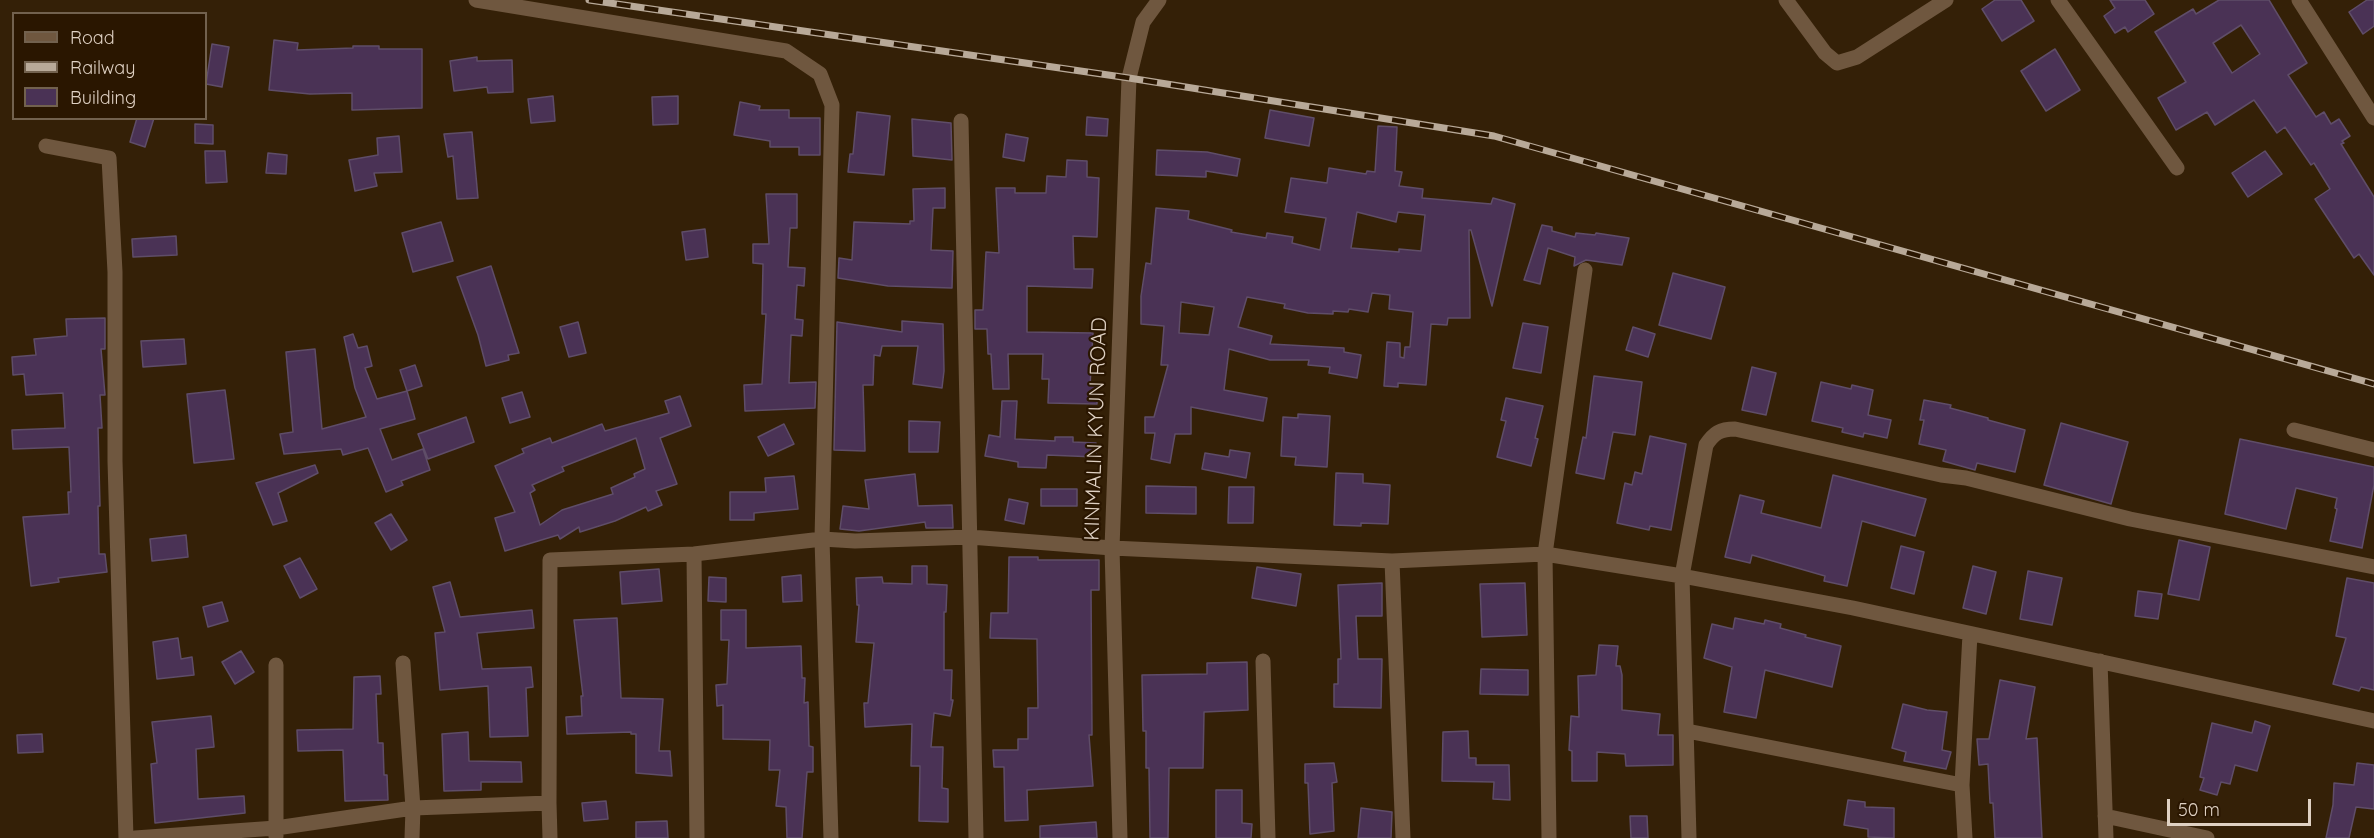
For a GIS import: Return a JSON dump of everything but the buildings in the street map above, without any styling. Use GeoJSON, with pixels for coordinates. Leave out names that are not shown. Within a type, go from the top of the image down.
{"type":"FeatureCollection","features":[{"type":"Feature","properties":{"kind":"street"},"geometry":{"type":"LineString","coordinates":[[476,0],[786,51],[820,74],[832,105],[822,539],[831,838]]}},
{"type":"Feature","properties":{"kind":"street","name":"KINMALIN KYUN ROAD"},"geometry":{"type":"LineString","coordinates":[[1120,838],[1112,548],[1129,78],[1143,22],[1159,0]]}},
{"type":"Feature","properties":{"kind":"street"},"geometry":{"type":"LineString","coordinates":[[1786,0],[1825,53],[1837,63],[1857,57],[1946,0]]}},
{"type":"Feature","properties":{"kind":"street"},"geometry":{"type":"LineString","coordinates":[[2058,0],[2177,168]]}},
{"type":"Feature","properties":{"kind":"street"},"geometry":{"type":"LineString","coordinates":[[2299,0],[2374,118]]}},
{"type":"Feature","properties":{"kind":"street"},"geometry":{"type":"LineString","coordinates":[[961,121],[976,838]]}},
{"type":"Feature","properties":{"kind":"street"},"geometry":{"type":"LineString","coordinates":[[46,146],[109,158],[115,272],[115,461],[126,838]]}},
{"type":"Feature","properties":{"kind":"street"},"geometry":{"type":"LineString","coordinates":[[1549,838],[1545,554],[1585,270]]}},
{"type":"Feature","properties":{"kind":"street"},"geometry":{"type":"LineString","coordinates":[[1689,838],[1682,576],[1706,445],[1722,429],[1941,475],[1966,478],[2130,519],[2374,567]]}},
{"type":"Feature","properties":{"kind":"street"},"geometry":{"type":"LineString","coordinates":[[2294,430],[2374,450]]}},
{"type":"Feature","properties":{"kind":"street"},"geometry":{"type":"LineString","coordinates":[[550,838],[550,560],[694,554],[822,539],[855,541],[970,537],[1112,548],[1392,561],[1545,554],[1682,576],[1853,609],[2374,721]]}},
{"type":"Feature","properties":{"kind":"street"},"geometry":{"type":"LineString","coordinates":[[694,554],[697,838]]}},
{"type":"Feature","properties":{"kind":"street"},"geometry":{"type":"LineString","coordinates":[[1392,561],[1403,838]]}},
{"type":"Feature","properties":{"kind":"street"},"geometry":{"type":"LineString","coordinates":[[1965,838],[1962,784],[1970,634]]}},
{"type":"Feature","properties":{"kind":"street"},"geometry":{"type":"LineString","coordinates":[[1263,661],[1268,838]]}},
{"type":"Feature","properties":{"kind":"street"},"geometry":{"type":"LineString","coordinates":[[2100,661],[2106,838]]}},
{"type":"Feature","properties":{"kind":"street"},"geometry":{"type":"LineString","coordinates":[[403,663],[412,838]]}},
{"type":"Feature","properties":{"kind":"street"},"geometry":{"type":"LineString","coordinates":[[276,665],[276,833]]}},
{"type":"Feature","properties":{"kind":"street"},"geometry":{"type":"LineString","coordinates":[[1687,731],[1962,784]]}},
{"type":"Feature","properties":{"kind":"street"},"geometry":{"type":"LineString","coordinates":[[135,838],[276,833],[412,808],[549,803]]}},
{"type":"Feature","properties":{"kind":"street"},"geometry":{"type":"LineString","coordinates":[[2105,816],[2207,838]]}},
{"type":"Feature","properties":{"kind":"railway"},"geometry":{"type":"LineString","coordinates":[[589,0],[1129,78],[1494,136],[2374,384]]}}]}
